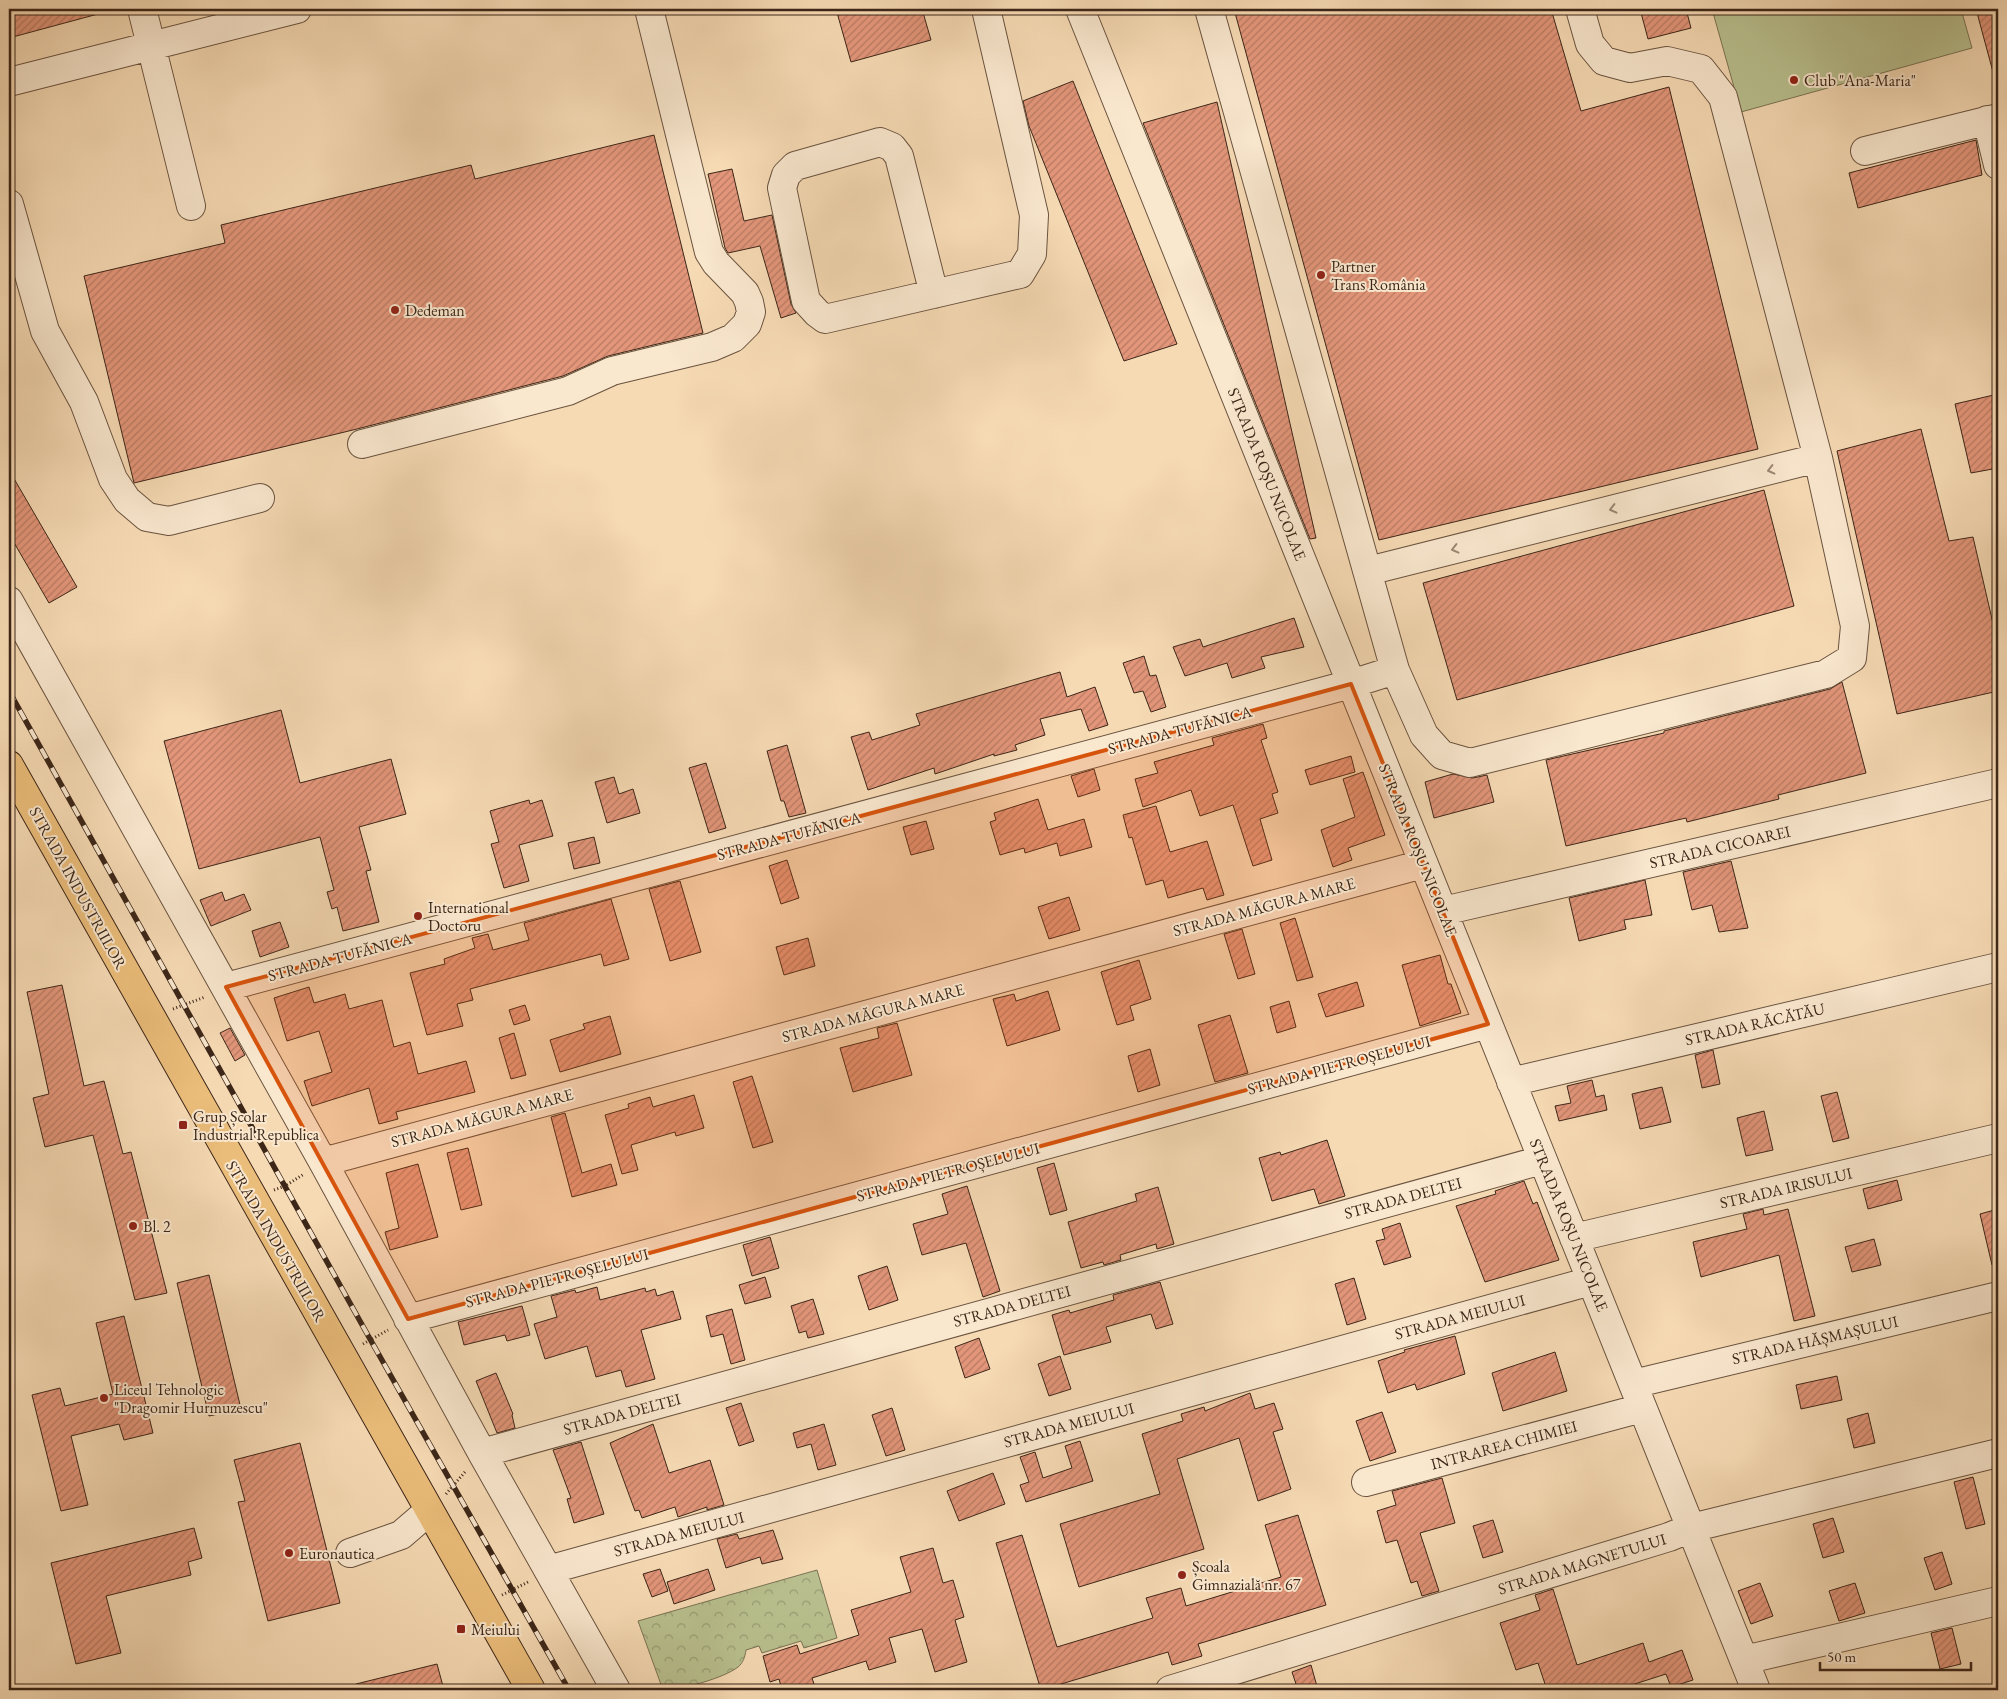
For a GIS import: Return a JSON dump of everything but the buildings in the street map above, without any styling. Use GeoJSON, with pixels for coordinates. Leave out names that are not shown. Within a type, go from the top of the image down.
{"type":"FeatureCollection","features":[{"type":"Feature","properties":{"kind":"main road","name":"STRADA INDUSTRIILOR"},"geometry":{"type":"LineString","coordinates":[[9,765],[251,1197],[531,1690]]}},
{"type":"Feature","properties":{"kind":"street"},"geometry":{"type":"LineString","coordinates":[[142,9],[191,206]]}},
{"type":"Feature","properties":{"kind":"street"},"geometry":{"type":"LineString","coordinates":[[9,82],[150,46],[258,14],[297,9]]}},
{"type":"Feature","properties":{"kind":"street"},"geometry":{"type":"LineString","coordinates":[[362,444],[568,391],[612,371],[712,347],[733,338],[747,324],[751,312],[745,293],[716,263],[709,252],[649,9]]}},
{"type":"Feature","properties":{"kind":"street"},"geometry":{"type":"LineString","coordinates":[[934,294],[899,156],[892,147],[880,142],[795,166],[786,175],[782,188],[806,301],[816,313],[826,318],[934,294],[1020,274],[1032,254],[1034,215],[986,9]]}},
{"type":"Feature","properties":{"kind":"street","name":"STRADA ROȘU NICOLAE"},"geometry":{"type":"LineString","coordinates":[[1080,9],[1744,1660],[1754,1690]]}},
{"type":"Feature","properties":{"kind":"street"},"geometry":{"type":"LineString","coordinates":[[1210,9],[1395,670],[1424,736],[1442,755],[1470,763],[1826,674],[1852,658],[1855,626],[1818,458],[1722,97],[1702,69],[1667,60],[1630,68],[1604,61],[1590,44],[1580,9]]}},
{"type":"Feature","properties":{"kind":"street"},"geometry":{"type":"LineString","coordinates":[[1865,151],[1992,119],[1998,165]]}},
{"type":"Feature","properties":{"kind":"street"},"geometry":{"type":"LineString","coordinates":[[9,204],[45,331],[84,402],[113,479],[127,500],[147,517],[169,521],[260,498]]}},
{"type":"Feature","properties":{"kind":"street"},"geometry":{"type":"LineString","coordinates":[[1368,571],[1818,458]]}},
{"type":"Feature","properties":{"kind":"street"},"geometry":{"type":"LineString","coordinates":[[9,601],[323,1162],[482,1453],[616,1690]]}},
{"type":"Feature","properties":{"kind":"street","name":"STRADA TUFĂNICA"},"geometry":{"type":"LineString","coordinates":[[226,988],[1351,684],[1395,670]]}},
{"type":"Feature","properties":{"kind":"street","name":"STRADA CICOAREI"},"geometry":{"type":"LineString","coordinates":[[1443,911],[1998,783]]}},
{"type":"Feature","properties":{"kind":"street","name":"STRADA MĂGURA MARE"},"geometry":{"type":"LineString","coordinates":[[323,1162],[1423,864]]}},
{"type":"Feature","properties":{"kind":"street","name":"STRADA RĂCĂTĂU"},"geometry":{"type":"LineString","coordinates":[[1511,1082],[1998,967]]}},
{"type":"Feature","properties":{"kind":"street","name":"STRADA PIETROȘELULUI"},"geometry":{"type":"LineString","coordinates":[[408,1319],[1488,1024]]}},
{"type":"Feature","properties":{"kind":"street","name":"STRADA IRISULUI"},"geometry":{"type":"LineString","coordinates":[[1574,1238],[1998,1138]]}},
{"type":"Feature","properties":{"kind":"street","name":"STRADA DELTEI"},"geometry":{"type":"LineString","coordinates":[[482,1453],[1542,1160]]}},
{"type":"Feature","properties":{"kind":"street","name":"STRADA MEIULUI"},"geometry":{"type":"LineString","coordinates":[[548,1570],[1591,1281]]}},
{"type":"Feature","properties":{"kind":"street","name":"STRADA HĂȘMAȘULUI"},"geometry":{"type":"LineString","coordinates":[[1637,1396],[1998,1296]]}},
{"type":"Feature","properties":{"kind":"street","name":"INTRAREA CHIMIEI"},"geometry":{"type":"LineString","coordinates":[[1366,1482],[1637,1396]]}},
{"type":"Feature","properties":{"kind":"street","name":"STRADA MAGNETULUI"},"geometry":{"type":"LineString","coordinates":[[1170,1690],[1660,1540],[1691,1528],[1998,1453]]}},
{"type":"Feature","properties":{"kind":"street"},"geometry":{"type":"LineString","coordinates":[[350,1553],[401,1535],[430,1511]]}},
{"type":"Feature","properties":{"kind":"street"},"geometry":{"type":"LineString","coordinates":[[1744,1660],[1998,1601]]}},
{"type":"Feature","properties":{"kind":"path"},"geometry":{"type":"LineString","coordinates":[[149,1016],[184,1006],[226,988]]}},
{"type":"Feature","properties":{"kind":"path"},"geometry":{"type":"LineString","coordinates":[[251,1197],[285,1186],[323,1162]]}},
{"type":"Feature","properties":{"kind":"path"},"geometry":{"type":"LineString","coordinates":[[344,1360],[370,1339],[408,1319]]}},
{"type":"Feature","properties":{"kind":"path"},"geometry":{"type":"LineString","coordinates":[[430,1511],[482,1453]]}},
{"type":"Feature","properties":{"kind":"path"},"geometry":{"type":"LineString","coordinates":[[482,1603],[512,1590],[548,1570]]}},
{"type":"Feature","properties":{"kind":"highlighted area"},"geometry":{"type":"Polygon","coordinates":[[[1351,684],[1488,1024],[408,1319],[226,987],[1351,684]]]}},
{"type":"Feature","properties":{"kind":"green space","name":"Club \"Ana-Maria\""},"geometry":{"type":"Polygon","coordinates":[[[1712,9],[1961,9],[1972,48],[1741,112],[1712,9]]]}},
{"type":"Feature","properties":{"kind":"green space"},"geometry":{"type":"Polygon","coordinates":[[[817,1570],[837,1638],[804,1648],[801,1641],[762,1653],[759,1646],[746,1650],[744,1660],[740,1665],[723,1675],[691,1686],[663,1690],[638,1621],[817,1570]]]}},
{"type":"Feature","properties":{"kind":"railway"},"geometry":{"type":"LineString","coordinates":[[9,691],[370,1339],[569,1690]]}},
{"type":"Feature","properties":{"kind":"place","name":"Club \"Ana-Maria\""},"geometry":{"type":"Point","coordinates":[1794,80]}},
{"type":"Feature","properties":{"kind":"place","name":"Partner Trans România"},"geometry":{"type":"Point","coordinates":[1321,275]}},
{"type":"Feature","properties":{"kind":"place","name":"Dedeman"},"geometry":{"type":"Point","coordinates":[395,310]}},
{"type":"Feature","properties":{"kind":"place","name":"International Doctoru"},"geometry":{"type":"Point","coordinates":[418,916]}},
{"type":"Feature","properties":{"kind":"place","name":"Grup Școlar Industrial Republica"},"geometry":{"type":"Point","coordinates":[183,1125]}},
{"type":"Feature","properties":{"kind":"place","name":"Bl. 2"},"geometry":{"type":"Point","coordinates":[133,1226]}},
{"type":"Feature","properties":{"kind":"place","name":"Liceul Tehnologic \"Dragomir Hurmuzescu\""},"geometry":{"type":"Point","coordinates":[104,1398]}},
{"type":"Feature","properties":{"kind":"place","name":"Euronautica"},"geometry":{"type":"Point","coordinates":[289,1553]}},
{"type":"Feature","properties":{"kind":"place","name":"Școala Gimnazială nr. 67"},"geometry":{"type":"Point","coordinates":[1182,1575]}},
{"type":"Feature","properties":{"kind":"place","name":"Meiului"},"geometry":{"type":"Point","coordinates":[461,1629]}}]}
